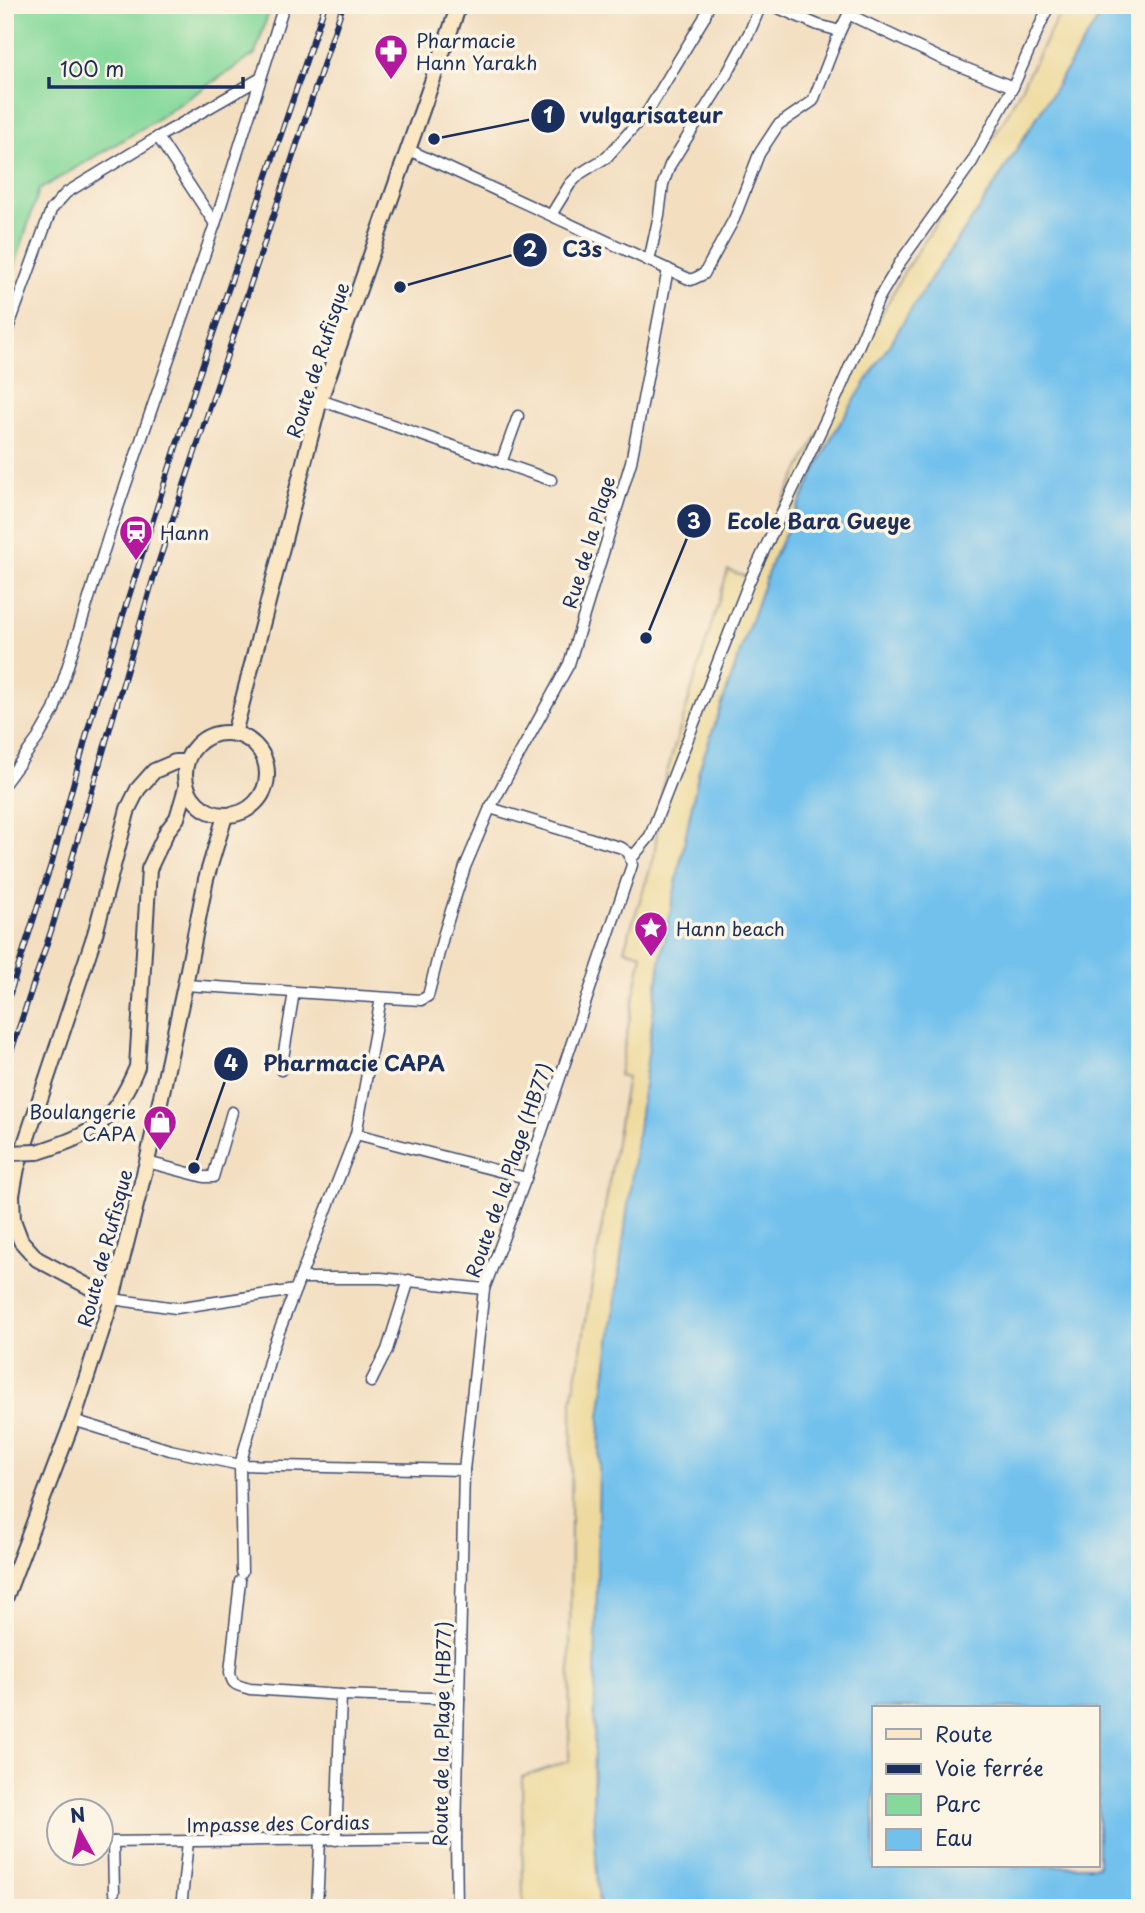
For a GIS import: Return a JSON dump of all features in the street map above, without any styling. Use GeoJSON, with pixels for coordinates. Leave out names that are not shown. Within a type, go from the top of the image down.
{"type":"FeatureCollection","features":[{"type":"Feature","properties":{"kind":"main road","name":"Route de Rufisque"},"geometry":{"type":"LineString","coordinates":[[234,734],[320,400],[459,5]]}},
{"type":"Feature","properties":{"kind":"main road"},"geometry":{"type":"LineString","coordinates":[[5,1153],[38,1152],[71,1141],[96,1127],[115,1110],[137,1067],[149,869],[162,838],[177,818],[186,788],[186,762],[191,751],[200,742],[222,733],[247,739],[264,759],[266,786],[260,798],[250,808],[238,814],[225,816],[205,810],[186,788]]}},
{"type":"Feature","properties":{"kind":"main road"},"geometry":{"type":"LineString","coordinates":[[112,1299],[37,1259],[21,1241],[13,1220],[12,1195],[17,1168],[95,934],[128,809],[138,789],[154,772],[175,762],[186,762]]}},
{"type":"Feature","properties":{"kind":"main road"},"geometry":{"type":"LineString","coordinates":[[177,818],[205,810]]}},
{"type":"Feature","properties":{"kind":"main road","name":"Route de Rufisque"},"geometry":{"type":"LineString","coordinates":[[5,1599],[73,1420],[112,1299],[147,1162],[206,879],[225,816]]}},
{"type":"Feature","properties":{"kind":"street"},"geometry":{"type":"LineString","coordinates":[[5,783],[38,738],[54,710],[111,526],[215,224],[284,5]]}},
{"type":"Feature","properties":{"kind":"street"},"geometry":{"type":"LineString","coordinates":[[551,215],[570,184],[581,173],[607,157],[648,111],[709,5]]}},
{"type":"Feature","properties":{"kind":"street"},"geometry":{"type":"LineString","coordinates":[[649,261],[666,175],[728,72],[761,5]]}},
{"type":"Feature","properties":{"kind":"street"},"geometry":{"type":"LineString","coordinates":[[771,5],[818,25],[840,31]]}},
{"type":"Feature","properties":{"kind":"street"},"geometry":{"type":"LineString","coordinates":[[631,859],[650,836],[749,582],[838,394],[879,298],[901,261],[972,162],[1013,87],[1049,5]]}},
{"type":"Feature","properties":{"kind":"street"},"geometry":{"type":"LineString","coordinates":[[409,150],[691,280],[704,274],[734,219],[759,153],[778,125],[813,101],[850,10],[942,59],[1013,87]]}},
{"type":"Feature","properties":{"kind":"street"},"geometry":{"type":"LineString","coordinates":[[5,337],[51,210],[66,193],[261,78]]}},
{"type":"Feature","properties":{"kind":"street"},"geometry":{"type":"LineString","coordinates":[[158,137],[215,224]]}},
{"type":"Feature","properties":{"kind":"street","name":"Rue de la Plage"},"geometry":{"type":"LineString","coordinates":[[381,998],[421,1000],[428,996],[465,867],[490,808],[569,664],[631,462],[668,269]]}},
{"type":"Feature","properties":{"kind":"street"},"geometry":{"type":"LineString","coordinates":[[320,400],[551,480]]}},
{"type":"Feature","properties":{"kind":"street"},"geometry":{"type":"LineString","coordinates":[[501,463],[518,416]]}},
{"type":"Feature","properties":{"kind":"street"},"geometry":{"type":"LineString","coordinates":[[490,808],[622,848],[629,853],[631,859]]}},
{"type":"Feature","properties":{"kind":"street","name":"Route de la Plage (HB77)"},"geometry":{"type":"LineString","coordinates":[[457,1908],[456,1838],[464,1469],[484,1289],[526,1178],[632,865],[631,859]]}},
{"type":"Feature","properties":{"kind":"street"},"geometry":{"type":"LineString","coordinates":[[186,985],[381,998],[356,1134],[273,1347],[240,1465],[241,1577],[231,1680],[236,1685],[250,1689],[459,1699]]}},
{"type":"Feature","properties":{"kind":"street"},"geometry":{"type":"LineString","coordinates":[[281,1070],[294,992]]}},
{"type":"Feature","properties":{"kind":"street"},"geometry":{"type":"LineString","coordinates":[[147,1162],[213,1177],[232,1112]]}},
{"type":"Feature","properties":{"kind":"street"},"geometry":{"type":"LineString","coordinates":[[356,1134],[526,1178]]}},
{"type":"Feature","properties":{"kind":"street"},"geometry":{"type":"LineString","coordinates":[[301,1278],[381,1278],[484,1289]]}},
{"type":"Feature","properties":{"kind":"street"},"geometry":{"type":"LineString","coordinates":[[371,1382],[387,1350],[409,1280]]}},
{"type":"Feature","properties":{"kind":"street"},"geometry":{"type":"LineString","coordinates":[[112,1299],[176,1308],[295,1290]]}},
{"type":"Feature","properties":{"kind":"street"},"geometry":{"type":"LineString","coordinates":[[73,1420],[170,1450],[240,1465],[464,1469]]}},
{"type":"Feature","properties":{"kind":"street"},"geometry":{"type":"LineString","coordinates":[[336,1840],[341,1695]]}},
{"type":"Feature","properties":{"kind":"street","name":"Impasse des Cordias"},"geometry":{"type":"LineString","coordinates":[[116,1842],[456,1838]]}},
{"type":"Feature","properties":{"kind":"street"},"geometry":{"type":"LineString","coordinates":[[317,1908],[320,1840]]}},
{"type":"Feature","properties":{"kind":"street"},"geometry":{"type":"LineString","coordinates":[[181,1908],[188,1842]]}},
{"type":"Feature","properties":{"kind":"street"},"geometry":{"type":"LineString","coordinates":[[114,1868],[114,1892]]}},
{"type":"Feature","properties":{"kind":"green space"},"geometry":{"type":"Polygon","coordinates":[[[5,5],[271,5],[255,54],[148,125],[39,190],[5,296],[5,5]]]}},
{"type":"Feature","properties":{"kind":"sand","name":"Hann beach"},"geometry":{"type":"Polygon","coordinates":[[[1064,5],[1107,5],[982,205],[933,275],[834,433],[772,561],[699,770],[660,963],[600,1417],[593,1804],[599,1908],[523,1908],[522,1777],[569,1761],[572,1402],[627,1077],[619,1075],[642,954],[624,949],[654,857],[663,785],[728,570],[747,577],[776,514],[904,272],[1005,119],[1064,5]]]}},
{"type":"Feature","properties":{"kind":"water"},"geometry":{"type":"Polygon","coordinates":[[[1107,5],[1140,5],[1140,1908],[599,1908],[593,1804],[600,1418],[660,963],[699,770],[772,561],[834,433],[933,275],[982,205],[1107,5]]]}},
{"type":"Feature","properties":{"kind":"railway"},"geometry":{"type":"LineString","coordinates":[[5,1009],[53,858],[95,704],[196,384],[325,5]]}},
{"type":"Feature","properties":{"kind":"railway"},"geometry":{"type":"LineString","coordinates":[[5,1070],[52,928],[154,576],[343,5]]}},
{"type":"Feature","properties":{"kind":"place","name":"Pharmacie Hann Yarakh"},"geometry":{"type":"Point","coordinates":[391,81]}},
{"type":"Feature","properties":{"kind":"place","name":"vulgarisateur"},"geometry":{"type":"Point","coordinates":[434,139]}},
{"type":"Feature","properties":{"kind":"place","name":"C3s"},"geometry":{"type":"Point","coordinates":[400,287]}},
{"type":"Feature","properties":{"kind":"place","name":"Hann"},"geometry":{"type":"Point","coordinates":[136,562]}},
{"type":"Feature","properties":{"kind":"place","name":"Ecole Bara Gueye"},"geometry":{"type":"Point","coordinates":[646,638]}},
{"type":"Feature","properties":{"kind":"place","name":"Hann beach"},"geometry":{"type":"Point","coordinates":[651,958]}},
{"type":"Feature","properties":{"kind":"place","name":"Boulangerie CAPA"},"geometry":{"type":"Point","coordinates":[160,1152]}},
{"type":"Feature","properties":{"kind":"place","name":"Pharmacie CAPA"},"geometry":{"type":"Point","coordinates":[194,1168]}}]}
